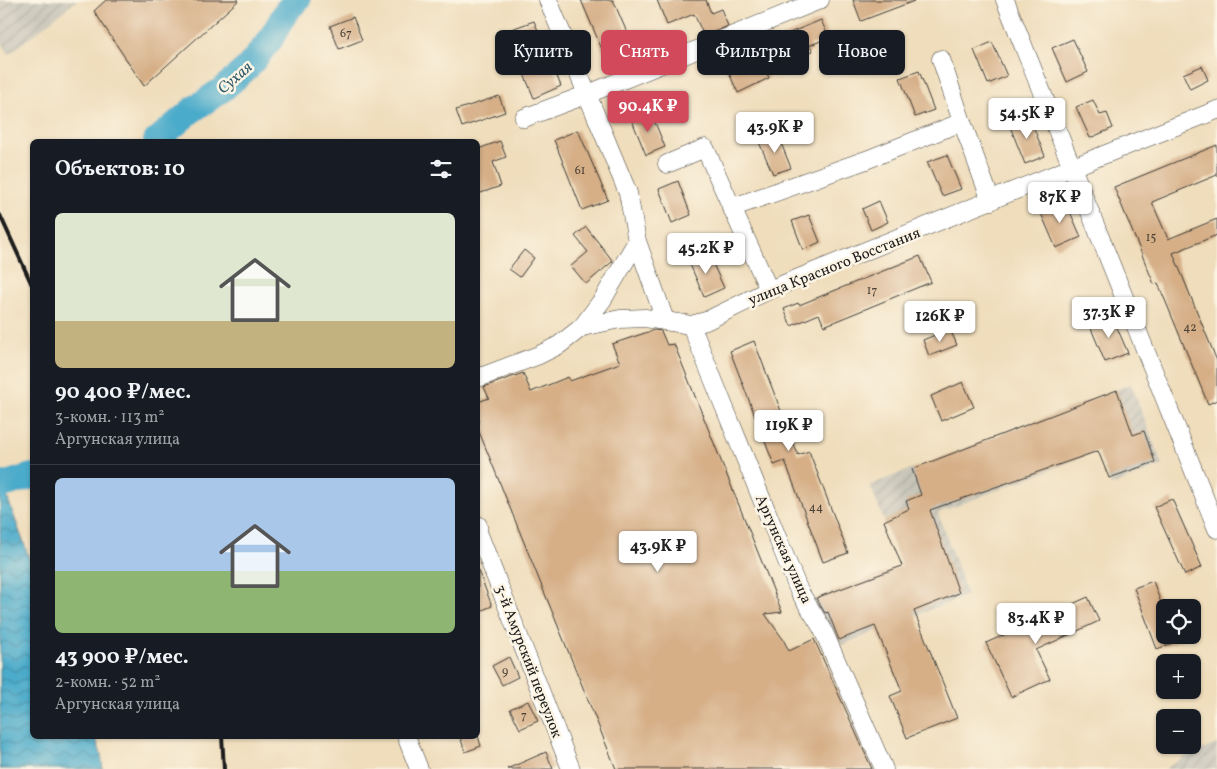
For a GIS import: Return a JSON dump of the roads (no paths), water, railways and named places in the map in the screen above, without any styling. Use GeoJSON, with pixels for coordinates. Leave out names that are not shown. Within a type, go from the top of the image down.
{"type":"FeatureCollection","features":[{"type":"Feature","properties":{"kind":"street"},"geometry":{"type":"LineString","coordinates":[[548,0],[628,193],[636,241],[665,320]]}},
{"type":"Feature","properties":{"kind":"street"},"geometry":{"type":"LineString","coordinates":[[524,118],[820,0]]}},
{"type":"Feature","properties":{"kind":"street"},"geometry":{"type":"LineString","coordinates":[[1005,0],[1217,529]]}},
{"type":"Feature","properties":{"kind":"street"},"geometry":{"type":"LineString","coordinates":[[941,59],[991,201]]}},
{"type":"Feature","properties":{"kind":"street","name":"улица Красного Восстания"},"geometry":{"type":"LineString","coordinates":[[691,325],[706,321],[769,290],[1217,110]]}},
{"type":"Feature","properties":{"kind":"street"},"geometry":{"type":"LineString","coordinates":[[731,208],[866,160],[962,122]]}},
{"type":"Feature","properties":{"kind":"street"},"geometry":{"type":"LineString","coordinates":[[667,164],[705,148],[769,290]]}},
{"type":"Feature","properties":{"kind":"street"},"geometry":{"type":"LineString","coordinates":[[480,377],[539,355],[559,345],[582,328],[603,299],[636,241]]}},
{"type":"Feature","properties":{"kind":"street"},"geometry":{"type":"LineString","coordinates":[[582,328],[620,319],[645,318],[691,325]]}},
{"type":"Feature","properties":{"kind":"street","name":"Аргунская улица"},"geometry":{"type":"LineString","coordinates":[[691,325],[799,591],[822,628],[884,769]]}},
{"type":"Feature","properties":{"kind":"street","name":"3-й Амурский переулок"},"geometry":{"type":"LineString","coordinates":[[480,537],[571,769]]}},
{"type":"Feature","properties":{"kind":"street"},"geometry":{"type":"LineString","coordinates":[[407,739],[419,769]]}},
{"type":"Feature","properties":{"kind":"water"},"geometry":{"type":"Polygon","coordinates":[[[0,477],[30,560],[30,739],[96,739],[103,769],[0,769],[0,477]]]}},
{"type":"Feature","properties":{"kind":"waterway","name":"Сухая"},"geometry":{"type":"LineString","coordinates":[[158,139],[191,111],[223,89],[248,67],[270,40],[287,10],[298,0]]}},
{"type":"Feature","properties":{"kind":"waterway","name":"Сухая"},"geometry":{"type":"LineString","coordinates":[[0,486],[30,477]]}},
{"type":"Feature","properties":{"kind":"railway"},"geometry":{"type":"LineString","coordinates":[[0,215],[30,281]]}},
{"type":"Feature","properties":{"kind":"railway"},"geometry":{"type":"LineString","coordinates":[[222,739],[224,769]]}}]}
